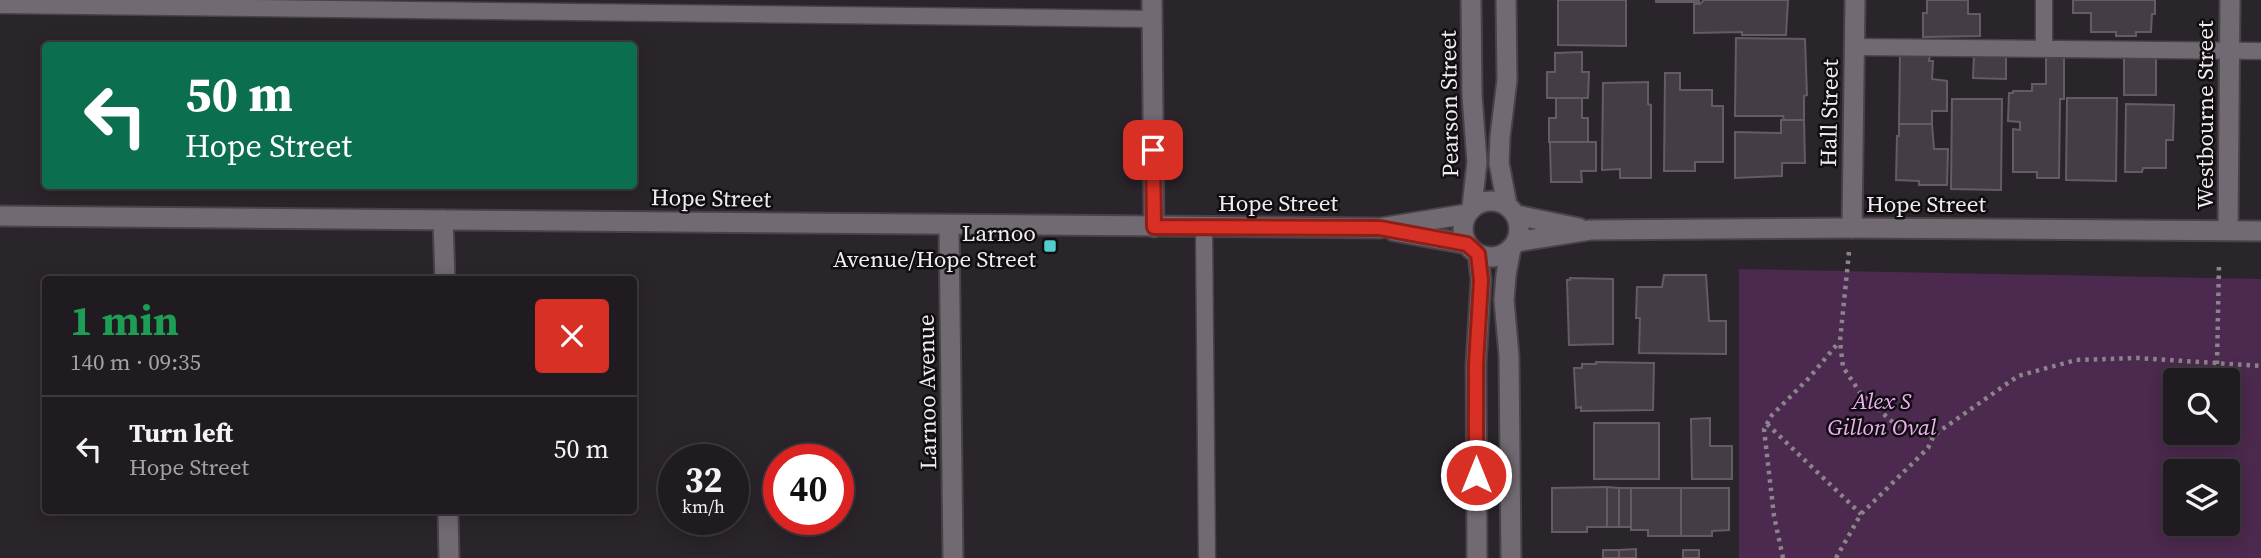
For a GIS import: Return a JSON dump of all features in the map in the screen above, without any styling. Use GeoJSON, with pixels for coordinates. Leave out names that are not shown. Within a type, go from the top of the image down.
{"type":"FeatureCollection","features":[{"type":"Feature","properties":{"kind":"street","name":"Pearson Street"},"geometry":{"type":"LineString","coordinates":[[1470,210],[1477,162],[1472,96],[1471,0]]}},
{"type":"Feature","properties":{"kind":"street"},"geometry":{"type":"LineString","coordinates":[[1506,0],[1507,80],[1500,137],[1500,163],[1511,210],[1519,224],[1506,275],[1504,300],[1509,356],[1511,558]]}},
{"type":"Feature","properties":{"kind":"street","name":"Hall Street"},"geometry":{"type":"LineString","coordinates":[[1852,228],[1855,0]]}},
{"type":"Feature","properties":{"kind":"street","name":"Westbourne Street"},"geometry":{"type":"LineString","coordinates":[[2228,230],[2230,0]]}},
{"type":"Feature","properties":{"kind":"street"},"geometry":{"type":"LineString","coordinates":[[1152,10],[1154,227]]}},
{"type":"Feature","properties":{"kind":"street"},"geometry":{"type":"LineString","coordinates":[[1477,558],[1476,364],[1481,280],[1473,249],[1462,229],[1470,210],[1480,202],[1489,200],[1511,210]]}},
{"type":"Feature","properties":{"kind":"street","name":"Hope Street"},"geometry":{"type":"LineString","coordinates":[[0,216],[1380,228],[1470,210]]}},
{"type":"Feature","properties":{"kind":"street","name":"Hope Street"},"geometry":{"type":"LineString","coordinates":[[1511,210],[1590,230]]}},
{"type":"Feature","properties":{"kind":"street"},"geometry":{"type":"LineString","coordinates":[[443,220],[444,276]]}},
{"type":"Feature","properties":{"kind":"street","name":"Larnoo Avenue"},"geometry":{"type":"LineString","coordinates":[[949,225],[953,558]]}},
{"type":"Feature","properties":{"kind":"street","name":"Hope Street"},"geometry":{"type":"LineString","coordinates":[[1380,228],[1473,249]]}},
{"type":"Feature","properties":{"kind":"street","name":"Hope Street"},"geometry":{"type":"LineString","coordinates":[[1513,245],[1590,230],[1852,228],[2261,231]]}},
{"type":"Feature","properties":{"kind":"street"},"geometry":{"type":"LineString","coordinates":[[1473,249],[1496,256],[1513,245]]}},
{"type":"Feature","properties":{"kind":"street"},"geometry":{"type":"LineString","coordinates":[[448,514],[449,558]]}},
{"type":"Feature","properties":{"kind":"lane"},"geometry":{"type":"LineString","coordinates":[[2044,0],[2044,49]]}},
{"type":"Feature","properties":{"kind":"lane"},"geometry":{"type":"LineString","coordinates":[[0,5],[1152,10]]}},
{"type":"Feature","properties":{"kind":"lane"},"geometry":{"type":"LineString","coordinates":[[1854,47],[2261,51]]}},
{"type":"Feature","properties":{"kind":"lane"},"geometry":{"type":"LineString","coordinates":[[1203,227],[1207,558]]}},
{"type":"Feature","properties":{"kind":"path"},"geometry":{"type":"LineString","coordinates":[[1852,228],[1840,341],[1843,367],[1861,394],[1905,433],[1934,435]]}},
{"type":"Feature","properties":{"kind":"path"},"geometry":{"type":"LineString","coordinates":[[2217,364],[2219,264]]}},
{"type":"Feature","properties":{"kind":"path"},"geometry":{"type":"LineString","coordinates":[[1783,558],[1764,429],[1772,415],[1809,378],[1840,341]]}},
{"type":"Feature","properties":{"kind":"path"},"geometry":{"type":"LineString","coordinates":[[1836,558],[1861,514],[1928,448],[1934,435],[2018,376],[2076,360],[2138,358],[2261,366]]}},
{"type":"Feature","properties":{"kind":"path"},"geometry":{"type":"LineString","coordinates":[[1767,425],[1861,514]]}},
{"type":"Feature","properties":{"kind":"green space","name":"Alex S Gillon Oval"},"geometry":{"type":"Polygon","coordinates":[[[1739,269],[2261,279],[2261,558],[1739,558],[1739,269]]]}},
{"type":"Feature","properties":{"kind":"building"},"geometry":{"type":"Polygon","coordinates":[[[1558,0],[1626,0],[1626,46],[1558,45],[1558,0]]]}},
{"type":"Feature","properties":{"kind":"building"},"geometry":{"type":"Polygon","coordinates":[[[1699,0],[1699,2],[1656,2],[1699,0]]]}},
{"type":"Feature","properties":{"kind":"building"},"geometry":{"type":"Polygon","coordinates":[[[1704,0],[1788,0],[1786,35],[1694,33],[1694,4],[1700,4],[1704,0]]]}},
{"type":"Feature","properties":{"kind":"building"},"geometry":{"type":"Polygon","coordinates":[[[1927,0],[1968,0],[1968,14],[1980,14],[1980,36],[1923,37],[1923,13],[1927,13],[1927,0]]]}},
{"type":"Feature","properties":{"kind":"building"},"geometry":{"type":"Polygon","coordinates":[[[2073,0],[2155,0],[2151,32],[2136,32],[2136,36],[2116,36],[2116,32],[2091,32],[2091,13],[2073,13],[2073,0]]]}},
{"type":"Feature","properties":{"kind":"building"},"geometry":{"type":"Polygon","coordinates":[[[1736,38],[1805,39],[1807,95],[1804,96],[1804,120],[1784,120],[1783,116],[1735,116],[1736,38]]]}},
{"type":"Feature","properties":{"kind":"building"},"geometry":{"type":"Polygon","coordinates":[[[1582,52],[1582,72],[1589,72],[1588,98],[1547,98],[1547,72],[1555,72],[1555,53],[1582,52]]]}},
{"type":"Feature","properties":{"kind":"building"},"geometry":{"type":"Polygon","coordinates":[[[1900,54],[1930,54],[1929,61],[1933,61],[1932,79],[1947,81],[1947,111],[1932,111],[1932,124],[1899,124],[1900,54]]]}},
{"type":"Feature","properties":{"kind":"building"},"geometry":{"type":"Polygon","coordinates":[[[1974,55],[2006,56],[2006,79],[1973,78],[1974,55]]]}},
{"type":"Feature","properties":{"kind":"building"},"geometry":{"type":"Polygon","coordinates":[[[2046,57],[2064,57],[2064,99],[2060,99],[2059,178],[2037,178],[2037,172],[2013,172],[2013,129],[2020,130],[2020,122],[2008,121],[2009,93],[2032,91],[2032,84],[2046,84],[2046,57]]]}},
{"type":"Feature","properties":{"kind":"building"},"geometry":{"type":"Polygon","coordinates":[[[2124,57],[2156,57],[2156,95],[2124,95],[2124,57]]]}},
{"type":"Feature","properties":{"kind":"building"},"geometry":{"type":"Polygon","coordinates":[[[1665,73],[1680,73],[1680,90],[1712,90],[1712,106],[1723,106],[1723,162],[1695,162],[1695,171],[1664,171],[1665,73]]]}},
{"type":"Feature","properties":{"kind":"building"},"geometry":{"type":"Polygon","coordinates":[[[1648,82],[1648,104],[1651,105],[1651,178],[1620,178],[1620,169],[1602,170],[1603,83],[1648,82]]]}},
{"type":"Feature","properties":{"kind":"building"},"geometry":{"type":"Polygon","coordinates":[[[1556,98],[1582,98],[1582,118],[1588,118],[1588,142],[1549,142],[1549,118],[1556,118],[1556,98]]]}},
{"type":"Feature","properties":{"kind":"building"},"geometry":{"type":"Polygon","coordinates":[[[2067,98],[2117,98],[2116,181],[2066,180],[2067,98]]]}},
{"type":"Feature","properties":{"kind":"building"},"geometry":{"type":"Polygon","coordinates":[[[1952,99],[2002,99],[2001,190],[1951,189],[1952,99]]]}},
{"type":"Feature","properties":{"kind":"building"},"geometry":{"type":"Polygon","coordinates":[[[2126,104],[2174,105],[2173,140],[2166,140],[2166,168],[2143,168],[2142,172],[2125,172],[2126,104]]]}},
{"type":"Feature","properties":{"kind":"building"},"geometry":{"type":"Polygon","coordinates":[[[1781,120],[1804,120],[1805,163],[1782,163],[1782,176],[1735,178],[1735,132],[1781,133],[1781,120]]]}},
{"type":"Feature","properties":{"kind":"building"},"geometry":{"type":"Polygon","coordinates":[[[1899,124],[1932,124],[1934,149],[1948,149],[1947,185],[1919,185],[1919,181],[1896,180],[1899,124]]]}},
{"type":"Feature","properties":{"kind":"building"},"geometry":{"type":"Polygon","coordinates":[[[1550,142],[1596,142],[1596,171],[1581,171],[1582,182],[1551,182],[1550,142]]]}},
{"type":"Feature","properties":{"kind":"building"},"geometry":{"type":"Polygon","coordinates":[[[1664,275],[1706,275],[1709,321],[1726,321],[1726,354],[1639,353],[1637,287],[1662,287],[1664,275]]]}},
{"type":"Feature","properties":{"kind":"building"},"geometry":{"type":"Polygon","coordinates":[[[1613,279],[1613,344],[1569,345],[1567,280],[1613,279]]]}},
{"type":"Feature","properties":{"kind":"building"},"geometry":{"type":"Polygon","coordinates":[[[1654,363],[1653,410],[1581,411],[1581,407],[1576,408],[1574,368],[1582,368],[1582,364],[1654,363]]]}},
{"type":"Feature","properties":{"kind":"building"},"geometry":{"type":"Polygon","coordinates":[[[1710,418],[1710,446],[1732,446],[1732,479],[1692,479],[1691,419],[1710,418]]]}},
{"type":"Feature","properties":{"kind":"building"},"geometry":{"type":"Polygon","coordinates":[[[1594,423],[1659,423],[1659,479],[1594,479],[1594,423]]]}},
{"type":"Feature","properties":{"kind":"building"},"geometry":{"type":"Polygon","coordinates":[[[1607,487],[1607,527],[1587,527],[1587,532],[1552,532],[1552,488],[1607,487]]]}},
{"type":"Feature","properties":{"kind":"building"},"geometry":{"type":"Polygon","coordinates":[[[1607,487],[1619,488],[1619,527],[1607,527],[1607,487]]]}},
{"type":"Feature","properties":{"kind":"building"},"geometry":{"type":"Polygon","coordinates":[[[1619,488],[1631,488],[1631,527],[1619,527],[1619,488]]]}},
{"type":"Feature","properties":{"kind":"building"},"geometry":{"type":"Polygon","coordinates":[[[1631,488],[1681,488],[1681,536],[1648,536],[1648,530],[1631,530],[1631,488]]]}},
{"type":"Feature","properties":{"kind":"building"},"geometry":{"type":"Polygon","coordinates":[[[1681,488],[1729,488],[1729,530],[1712,531],[1712,536],[1681,536],[1681,488]]]}},
{"type":"Feature","properties":{"kind":"building"},"geometry":{"type":"Polygon","coordinates":[[[1636,549],[1636,558],[1619,558],[1619,550],[1636,549]]]}},
{"type":"Feature","properties":{"kind":"building"},"geometry":{"type":"Polygon","coordinates":[[[1603,550],[1619,550],[1619,558],[1603,558],[1603,550]]]}},
{"type":"Feature","properties":{"kind":"building"},"geometry":{"type":"Polygon","coordinates":[[[1683,550],[1699,550],[1699,558],[1683,558],[1683,550]]]}},
{"type":"Feature","properties":{"kind":"place","name":"Larnoo Avenue/Hope Street"},"geometry":{"type":"Point","coordinates":[1050,246]}},
{"type":"Feature","properties":{"kind":"route"},"geometry":{"type":"LineString","coordinates":[[1153,150],[1154,227],[1380,228],[1467,244],[1478,254],[1481,298],[1476,364],[1476,475]]}}]}
